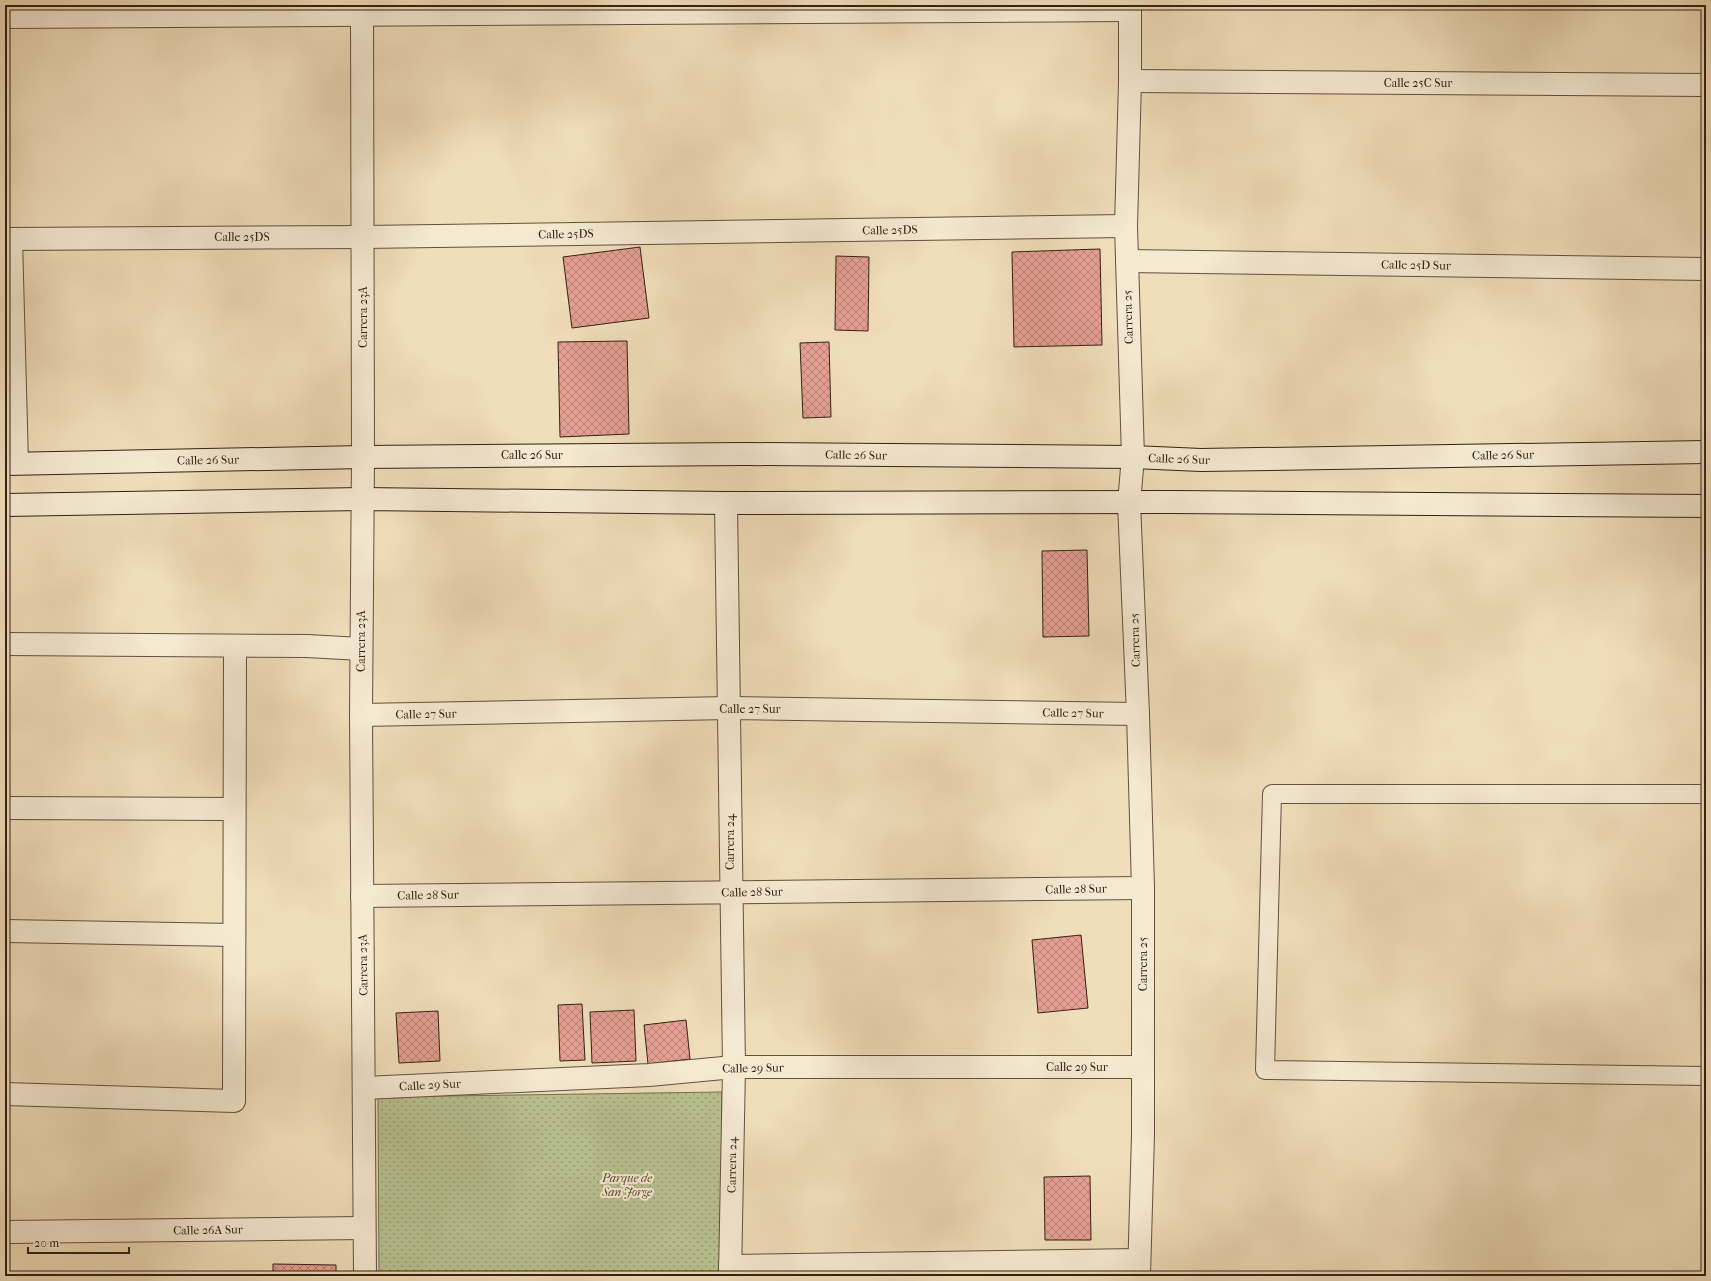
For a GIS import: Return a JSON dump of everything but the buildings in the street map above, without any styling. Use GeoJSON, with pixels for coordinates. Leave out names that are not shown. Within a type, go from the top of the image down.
{"type":"FeatureCollection","features":[{"type":"Feature","properties":{"kind":"street"},"geometry":{"type":"LineString","coordinates":[[5,17],[362,10],[1130,8]]}},
{"type":"Feature","properties":{"kind":"street","name":"Carrera 25"},"geometry":{"type":"LineString","coordinates":[[1130,8],[1130,81],[1126,226],[1133,457],[1129,503],[1138,714],[1143,888],[1143,1135],[1139,1268]]}},
{"type":"Feature","properties":{"kind":"street","name":"Carrera 23A"},"geometry":{"type":"LineString","coordinates":[[362,10],[363,457],[361,715],[365,1276]]}},
{"type":"Feature","properties":{"kind":"street","name":"Calle 25C Sur"},"geometry":{"type":"LineString","coordinates":[[1130,81],[1706,85]]}},
{"type":"Feature","properties":{"kind":"street","name":"Calle 25DS"},"geometry":{"type":"LineString","coordinates":[[9,239],[363,237],[1126,226]]}},
{"type":"Feature","properties":{"kind":"street","name":"Calle 25D Sur"},"geometry":{"type":"LineString","coordinates":[[1127,262],[1706,269]]}},
{"type":"Feature","properties":{"kind":"street","name":"Calle 26 Sur"},"geometry":{"type":"LineString","coordinates":[[12,464],[363,457],[747,454],[1133,457],[1201,460],[1706,452]]}},
{"type":"Feature","properties":{"kind":"street"},"geometry":{"type":"LineString","coordinates":[[5,505],[362,499],[726,503],[1129,503],[1706,506]]}},
{"type":"Feature","properties":{"kind":"street","name":"Carrera 24"},"geometry":{"type":"LineString","coordinates":[[726,503],[730,892],[734,1067],[730,1271]]}},
{"type":"Feature","properties":{"kind":"street"},"geometry":{"type":"LineString","coordinates":[[5,644],[235,647],[307,646],[361,649]]}},
{"type":"Feature","properties":{"kind":"street"},"geometry":{"type":"LineString","coordinates":[[5,1094],[234,1100],[235,647]]}},
{"type":"Feature","properties":{"kind":"street","name":"Calle 27 Sur"},"geometry":{"type":"LineString","coordinates":[[361,715],[729,708],[1138,714]]}},
{"type":"Feature","properties":{"kind":"street"},"geometry":{"type":"LineString","coordinates":[[5,808],[234,809]]}},
{"type":"Feature","properties":{"kind":"street","name":"Calle 28 Sur"},"geometry":{"type":"LineString","coordinates":[[362,896],[1143,888]]}},
{"type":"Feature","properties":{"kind":"street"},"geometry":{"type":"LineString","coordinates":[[5,931],[234,935]]}},
{"type":"Feature","properties":{"kind":"street","name":"Calle 29 Sur"},"geometry":{"type":"LineString","coordinates":[[364,1088],[649,1075],[734,1067],[1143,1067]]}},
{"type":"Feature","properties":{"kind":"street","name":"Calle 26A Sur"},"geometry":{"type":"LineString","coordinates":[[5,1232],[364,1228]]}},
{"type":"Feature","properties":{"kind":"street"},"geometry":{"type":"LineString","coordinates":[[730,1271],[1139,1268]]}},
{"type":"Feature","properties":{"kind":"lane"},"geometry":{"type":"LineString","coordinates":[[9,239],[12,464]]}},
{"type":"Feature","properties":{"kind":"lane"},"geometry":{"type":"LineString","coordinates":[[1706,794],[1272,794],[1265,1070],[1706,1076]]}},
{"type":"Feature","properties":{"kind":"green space","name":"Parque de San Jorge"},"geometry":{"type":"Polygon","coordinates":[[[722,1092],[721,1276],[379,1276],[378,1097],[722,1092]]]}}]}
